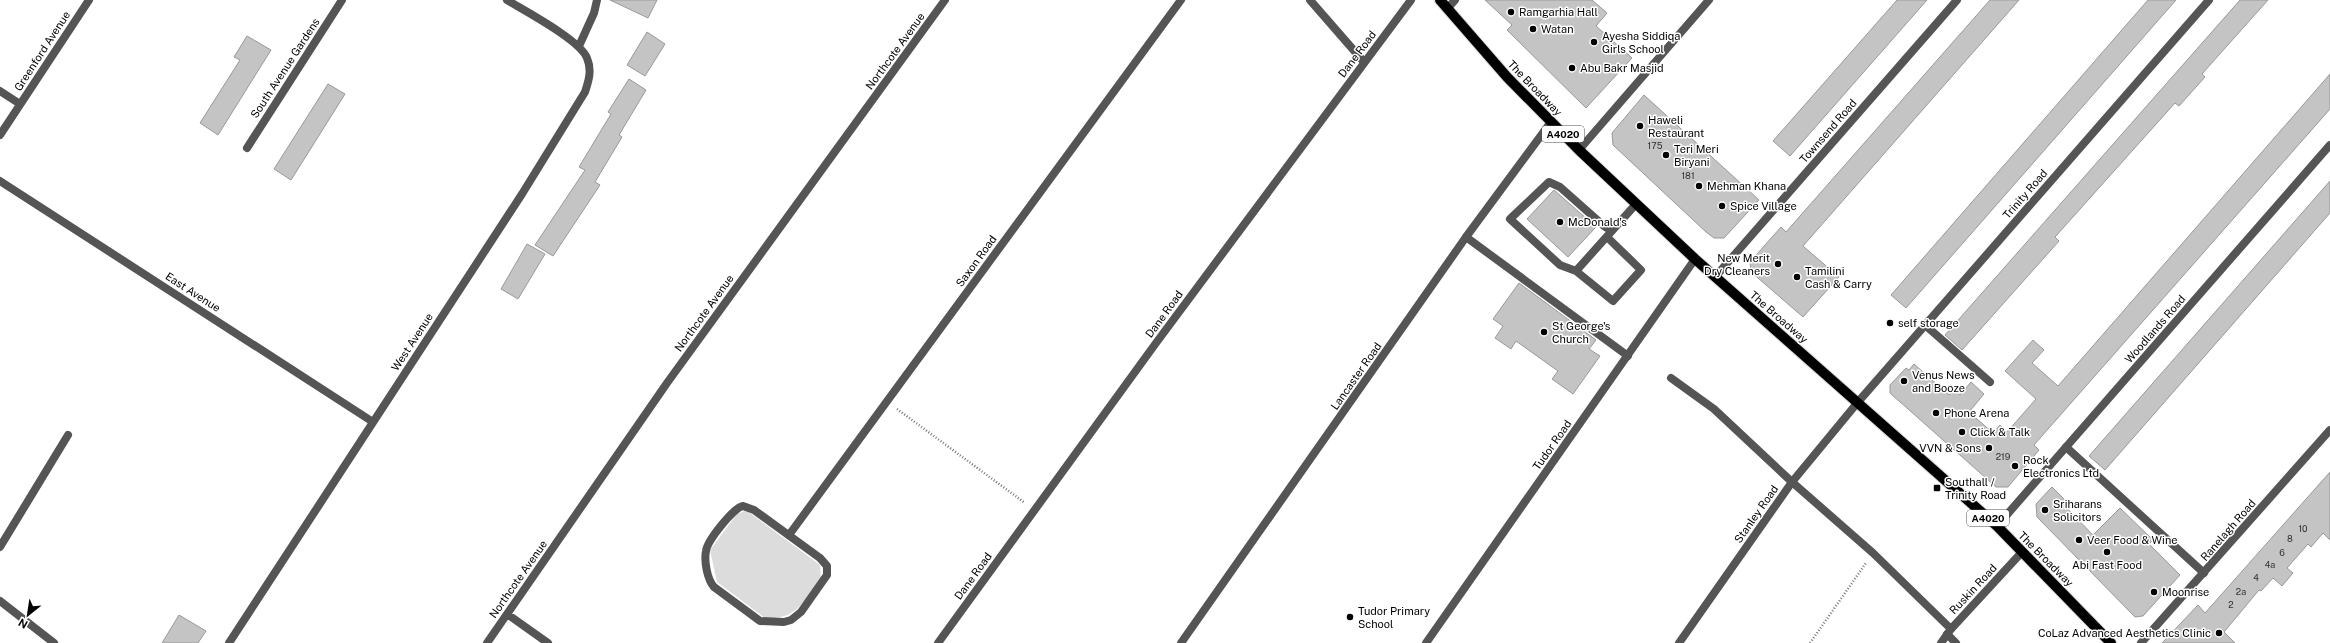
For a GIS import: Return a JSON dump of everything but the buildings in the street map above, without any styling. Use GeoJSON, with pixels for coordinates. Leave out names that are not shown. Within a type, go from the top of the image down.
{"type":"FeatureCollection","features":[{"type":"Feature","properties":{"kind":"main road","name":"The Broadway"},"geometry":{"type":"LineString","coordinates":[[1440,0],[1447,10],[1579,150],[1695,260],[1997,526],[2111,643]]}},
{"type":"Feature","properties":{"kind":"street","name":"Greenford Avenue"},"geometry":{"type":"LineString","coordinates":[[0,135],[89,0]]}},
{"type":"Feature","properties":{"kind":"street","name":"South Avenue Gardens"},"geometry":{"type":"LineString","coordinates":[[247,148],[342,0]]}},
{"type":"Feature","properties":{"kind":"street"},"geometry":{"type":"LineString","coordinates":[[507,0],[580,46],[594,13],[597,0]]}},
{"type":"Feature","properties":{"kind":"street","name":"Northcote Avenue"},"geometry":{"type":"LineString","coordinates":[[487,643],[681,364],[945,0]]}},
{"type":"Feature","properties":{"kind":"street","name":"Saxon Road"},"geometry":{"type":"LineString","coordinates":[[789,535],[1180,0]]}},
{"type":"Feature","properties":{"kind":"street"},"geometry":{"type":"LineString","coordinates":[[1310,0],[1364,62]]}},
{"type":"Feature","properties":{"kind":"street","name":"Dane Road"},"geometry":{"type":"LineString","coordinates":[[938,643],[1411,0]]}},
{"type":"Feature","properties":{"kind":"street"},"geometry":{"type":"LineString","coordinates":[[1447,10],[1455,0]]}},
{"type":"Feature","properties":{"kind":"street"},"geometry":{"type":"LineString","coordinates":[[1579,150],[1710,0]]}},
{"type":"Feature","properties":{"kind":"street","name":"Townsend Road"},"geometry":{"type":"LineString","coordinates":[[1715,277],[1957,0]]}},
{"type":"Feature","properties":{"kind":"street","name":"Trinity Road"},"geometry":{"type":"LineString","coordinates":[[1858,402],[2209,0]]}},
{"type":"Feature","properties":{"kind":"street","name":"West Avenue"},"geometry":{"type":"LineString","coordinates":[[230,643],[578,105],[585,92],[590,73],[587,57],[580,46]]}},
{"type":"Feature","properties":{"kind":"street"},"geometry":{"type":"LineString","coordinates":[[0,91],[20,104]]}},
{"type":"Feature","properties":{"kind":"street","name":"Lancaster Road"},"geometry":{"type":"LineString","coordinates":[[1181,643],[1466,238],[1551,122]]}},
{"type":"Feature","properties":{"kind":"street","name":"Woodlands Road"},"geometry":{"type":"LineString","coordinates":[[1997,526],[2330,146]]}},
{"type":"Feature","properties":{"kind":"street","name":"East Avenue"},"geometry":{"type":"LineString","coordinates":[[0,181],[373,422]]}},
{"type":"Feature","properties":{"kind":"street"},"geometry":{"type":"LineString","coordinates":[[1549,182],[1560,187],[1604,226],[1609,234],[1641,270],[1613,301],[1576,271],[1560,265],[1510,219],[1549,182]]}},
{"type":"Feature","properties":{"kind":"street"},"geometry":{"type":"LineString","coordinates":[[1576,271],[1636,204]]}},
{"type":"Feature","properties":{"kind":"street"},"geometry":{"type":"LineString","coordinates":[[1466,238],[1628,356]]}},
{"type":"Feature","properties":{"kind":"street","name":"Tudor Road"},"geometry":{"type":"LineString","coordinates":[[1426,643],[1695,260]]}},
{"type":"Feature","properties":{"kind":"street"},"geometry":{"type":"LineString","coordinates":[[1925,326],[1990,382]]}},
{"type":"Feature","properties":{"kind":"street"},"geometry":{"type":"LineString","coordinates":[[1672,378],[1714,409],[1792,482],[1873,553],[1949,632],[1956,643]]}},
{"type":"Feature","properties":{"kind":"street","name":"Stanley Road"},"geometry":{"type":"LineString","coordinates":[[1679,643],[1792,482],[1858,402]]}},
{"type":"Feature","properties":{"kind":"street","name":"Ranelagh Road"},"geometry":{"type":"LineString","coordinates":[[2141,643],[2330,430]]}},
{"type":"Feature","properties":{"kind":"street"},"geometry":{"type":"LineString","coordinates":[[0,547],[68,435]]}},
{"type":"Feature","properties":{"kind":"street"},"geometry":{"type":"LineString","coordinates":[[2066,448],[2204,573]]}},
{"type":"Feature","properties":{"kind":"street"},"geometry":{"type":"LineString","coordinates":[[738,507],[748,507],[789,535],[824,562],[827,570],[824,580],[795,618],[784,622],[763,622],[711,583],[706,554],[707,546],[738,507]]}},
{"type":"Feature","properties":{"kind":"street","name":"Ruskin Road"},"geometry":{"type":"LineString","coordinates":[[1941,643],[1949,632],[2022,552]]}},
{"type":"Feature","properties":{"kind":"street"},"geometry":{"type":"LineString","coordinates":[[0,601],[54,643]]}},
{"type":"Feature","properties":{"kind":"street"},"geometry":{"type":"LineString","coordinates":[[507,614],[548,643]]}},
{"type":"Feature","properties":{"kind":"path"},"geometry":{"type":"LineString","coordinates":[[886,402],[1035,511]]}},
{"type":"Feature","properties":{"kind":"path"},"geometry":{"type":"LineString","coordinates":[[1810,643],[1873,553]]}},
{"type":"Feature","properties":{"kind":"shaded area"},"geometry":{"type":"Polygon","coordinates":[[[745,511],[750,513],[820,565],[821,579],[804,602],[798,608],[785,616],[765,618],[717,582],[710,550],[737,514],[745,511]]]}},
{"type":"Feature","properties":{"kind":"place","name":"Ramgarhia Hall"},"geometry":{"type":"Point","coordinates":[1511,12]}},
{"type":"Feature","properties":{"kind":"place","name":"Watan"},"geometry":{"type":"Point","coordinates":[1533,29]}},
{"type":"Feature","properties":{"kind":"place","name":"Ayesha Siddiqa Girls School"},"geometry":{"type":"Point","coordinates":[1594,42]}},
{"type":"Feature","properties":{"kind":"place","name":"Abu Bakr Masjid"},"geometry":{"type":"Point","coordinates":[1572,68]}},
{"type":"Feature","properties":{"kind":"place","name":"Haweli Restaurant"},"geometry":{"type":"Point","coordinates":[1640,126]}},
{"type":"Feature","properties":{"kind":"place","name":"Teri Meri Biryani"},"geometry":{"type":"Point","coordinates":[1666,155]}},
{"type":"Feature","properties":{"kind":"place","name":"Mehman Khana"},"geometry":{"type":"Point","coordinates":[1699,186]}},
{"type":"Feature","properties":{"kind":"place","name":"Spice Village"},"geometry":{"type":"Point","coordinates":[1722,206]}},
{"type":"Feature","properties":{"kind":"place","name":"McDonald's"},"geometry":{"type":"Point","coordinates":[1560,222]}},
{"type":"Feature","properties":{"kind":"place","name":"New Merit Dry Cleaners"},"geometry":{"type":"Point","coordinates":[1778,264]}},
{"type":"Feature","properties":{"kind":"place","name":"Tamilini Cash & Carry"},"geometry":{"type":"Point","coordinates":[1797,277]}},
{"type":"Feature","properties":{"kind":"place","name":"self storage"},"geometry":{"type":"Point","coordinates":[1890,323]}},
{"type":"Feature","properties":{"kind":"place","name":"St George's Church"},"geometry":{"type":"Point","coordinates":[1544,332]}},
{"type":"Feature","properties":{"kind":"place","name":"Venus News and Booze"},"geometry":{"type":"Point","coordinates":[1904,381]}},
{"type":"Feature","properties":{"kind":"place","name":"Phone Arena"},"geometry":{"type":"Point","coordinates":[1936,413]}},
{"type":"Feature","properties":{"kind":"place","name":"Click & Talk"},"geometry":{"type":"Point","coordinates":[1962,432]}},
{"type":"Feature","properties":{"kind":"place","name":"VVN & Sons"},"geometry":{"type":"Point","coordinates":[1989,448]}},
{"type":"Feature","properties":{"kind":"place","name":"Rock Electronics Ltd"},"geometry":{"type":"Point","coordinates":[2015,466]}},
{"type":"Feature","properties":{"kind":"place","name":"Southall / Trinity Road"},"geometry":{"type":"Point","coordinates":[1937,488]}},
{"type":"Feature","properties":{"kind":"place","name":"Sriharans Solicitors"},"geometry":{"type":"Point","coordinates":[2045,510]}},
{"type":"Feature","properties":{"kind":"place","name":"Veer Food & Wine"},"geometry":{"type":"Point","coordinates":[2079,540]}},
{"type":"Feature","properties":{"kind":"place","name":"Abi Fast Food"},"geometry":{"type":"Point","coordinates":[2107,552]}},
{"type":"Feature","properties":{"kind":"place","name":"Moonrise"},"geometry":{"type":"Point","coordinates":[2154,592]}},
{"type":"Feature","properties":{"kind":"place","name":"Tudor Primary School"},"geometry":{"type":"Point","coordinates":[1350,617]}},
{"type":"Feature","properties":{"kind":"place","name":"CoLaz Advanced Aesthetics Clinic"},"geometry":{"type":"Point","coordinates":[2219,633]}}]}
